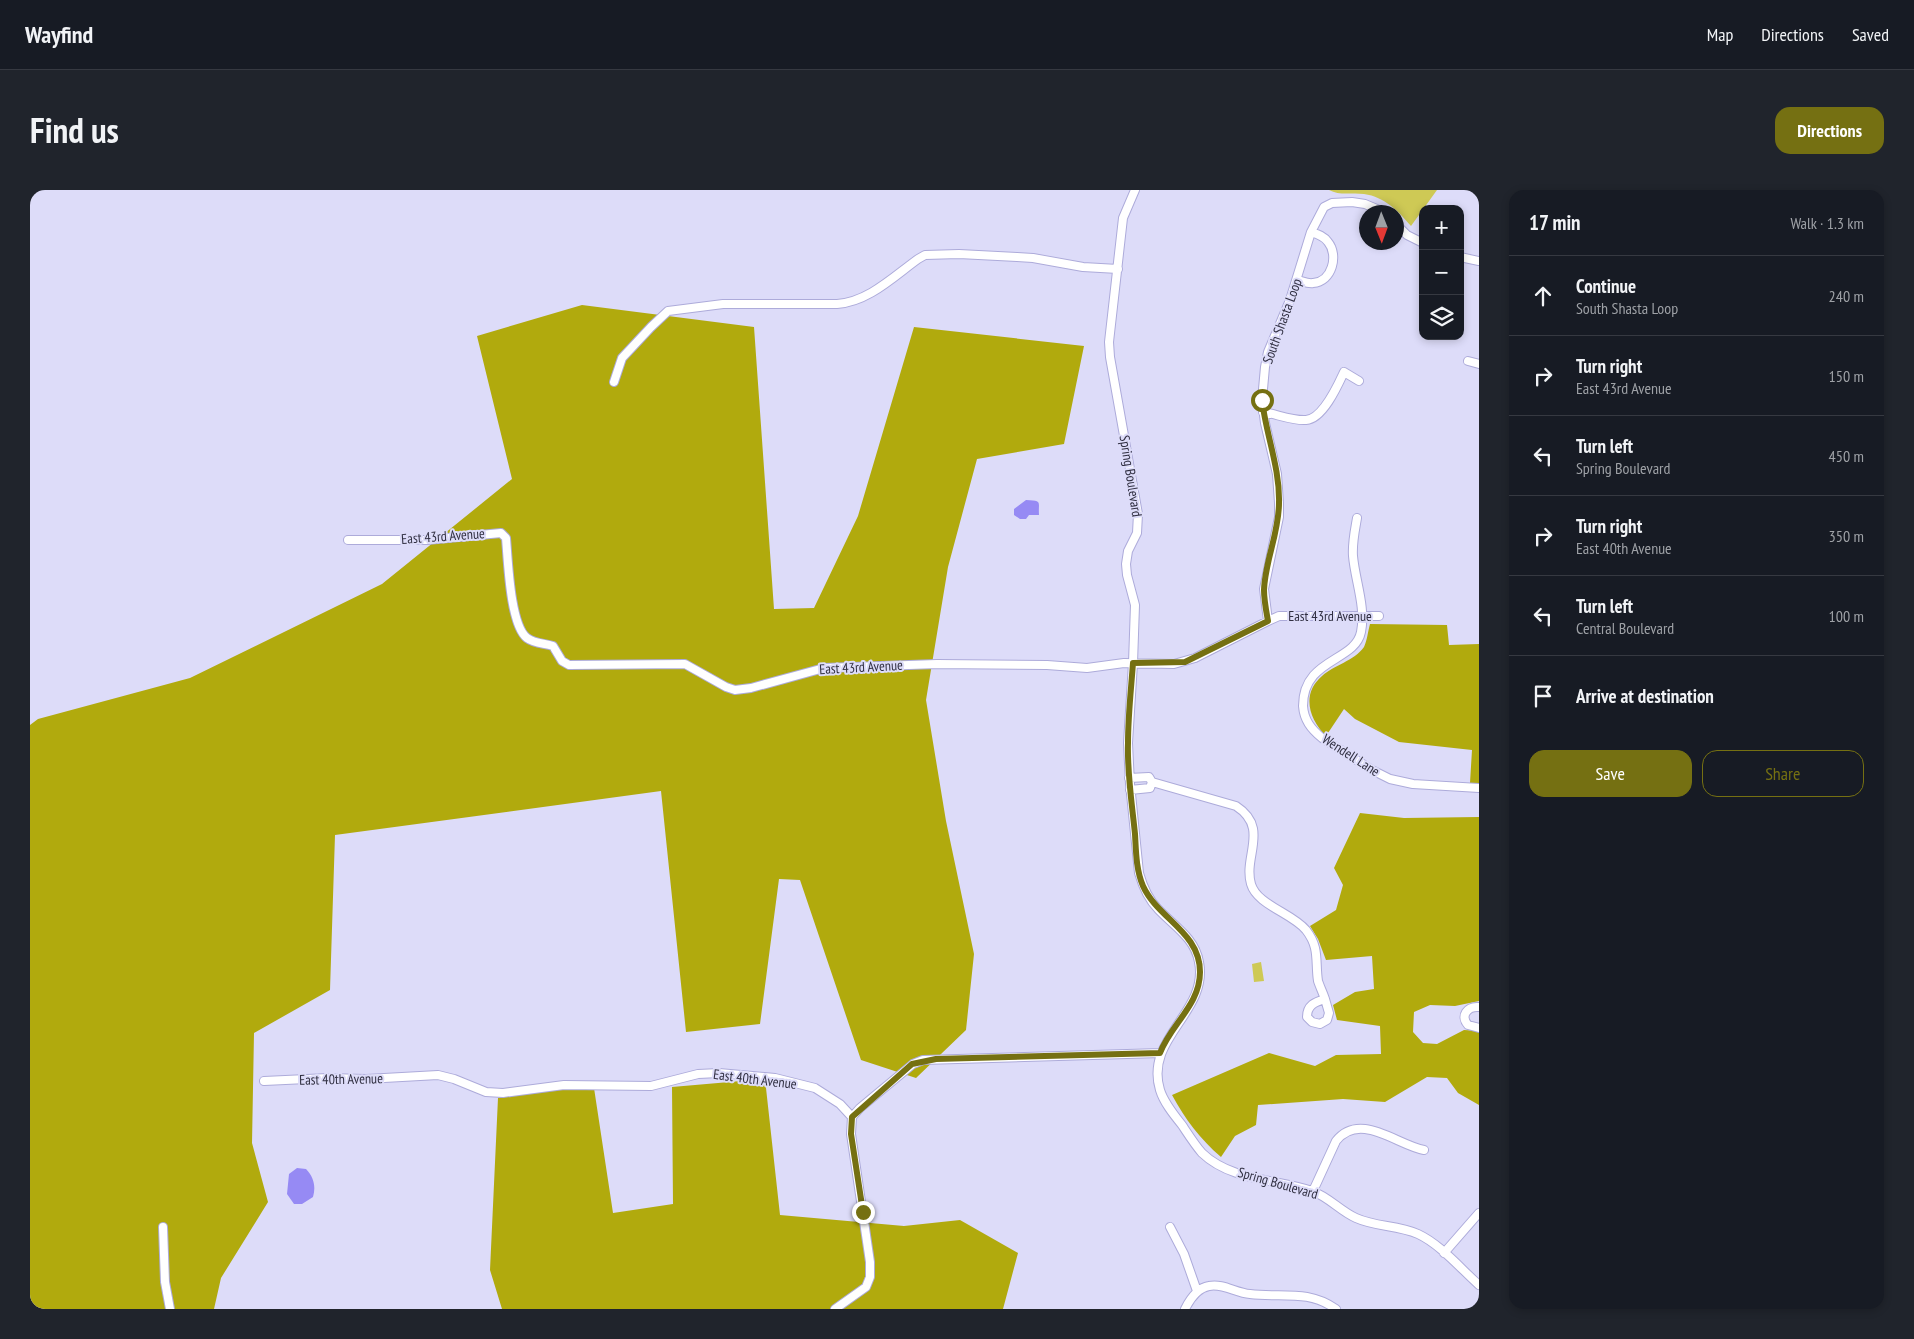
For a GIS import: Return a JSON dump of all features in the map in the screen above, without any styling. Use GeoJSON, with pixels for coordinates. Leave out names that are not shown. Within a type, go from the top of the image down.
{"type":"FeatureCollection","features":[{"type":"Feature","properties":{"kind":"street","name":"Spring Boulevard"},"geometry":{"type":"LineString","coordinates":[[1135,190],[1123,218],[1109,349],[1138,514],[1137,533],[1128,551],[1126,564],[1135,605],[1128,743],[1129,778],[1138,873],[1149,898],[1189,939],[1199,962],[1199,987],[1160,1053],[1158,1079],[1160,1092],[1202,1152],[1224,1167],[1248,1176],[1288,1183],[1313,1191],[1328,1198],[1355,1218],[1406,1230],[1431,1242],[1479,1285]]}},
{"type":"Feature","properties":{"kind":"street","name":"South Shasta Loop"},"geometry":{"type":"LineString","coordinates":[[1268,621],[1264,589],[1279,517],[1280,503],[1277,474],[1263,412],[1263,385],[1266,360],[1297,280],[1311,232],[1324,207],[1332,203],[1352,202],[1367,205]]}},
{"type":"Feature","properties":{"kind":"street"},"geometry":{"type":"LineString","coordinates":[[1297,280],[1313,283],[1321,281],[1327,276],[1331,268],[1333,259],[1330,243],[1311,232]]}},
{"type":"Feature","properties":{"kind":"street"},"geometry":{"type":"LineString","coordinates":[[1404,232],[1419,241]]}},
{"type":"Feature","properties":{"kind":"street"},"geometry":{"type":"LineString","coordinates":[[614,382],[622,358],[668,310],[723,304],[846,303],[867,295],[925,255],[959,254],[1033,258],[1070,265],[1118,269]]}},
{"type":"Feature","properties":{"kind":"street"},"geometry":{"type":"LineString","coordinates":[[1464,257],[1479,261]]}},
{"type":"Feature","properties":{"kind":"street"},"geometry":{"type":"LineString","coordinates":[[1468,361],[1479,364]]}},
{"type":"Feature","properties":{"kind":"street"},"geometry":{"type":"LineString","coordinates":[[1263,412],[1304,420],[1311,419],[1319,413],[1331,397],[1344,372],[1359,381]]}},
{"type":"Feature","properties":{"kind":"street","name":"Wendell Lane"},"geometry":{"type":"LineString","coordinates":[[1357,518],[1353,551],[1362,616],[1361,633],[1356,642],[1315,673],[1308,684],[1303,704],[1308,724],[1322,738],[1387,778],[1406,783],[1479,788]]}},
{"type":"Feature","properties":{"kind":"street","name":"East 43rd Avenue"},"geometry":{"type":"LineString","coordinates":[[348,540],[427,540],[501,533],[506,538],[514,608],[523,634],[532,641],[553,646],[562,661],[569,665],[685,664],[726,688],[735,690],[751,688],[824,668],[937,664],[1046,665],[1087,668],[1133,663],[1185,662],[1268,621],[1288,616],[1379,616]]}},
{"type":"Feature","properties":{"kind":"street"},"geometry":{"type":"LineString","coordinates":[[1357,584],[1367,583]]}},
{"type":"Feature","properties":{"kind":"street"},"geometry":{"type":"LineString","coordinates":[[1129,778],[1149,777],[1152,782],[1236,806],[1244,811],[1250,818],[1254,836],[1251,884],[1260,898],[1301,925],[1314,942],[1318,956],[1318,981],[1325,999]]}},
{"type":"Feature","properties":{"kind":"street"},"geometry":{"type":"LineString","coordinates":[[1130,790],[1150,788],[1152,782]]}},
{"type":"Feature","properties":{"kind":"street"},"geometry":{"type":"LineString","coordinates":[[1479,1007],[1472,1007],[1468,1010],[1464,1019],[1468,1026],[1479,1028]]}},
{"type":"Feature","properties":{"kind":"street"},"geometry":{"type":"LineString","coordinates":[[835,1309],[866,1287],[870,1277],[870,1262],[851,1134],[852,1117],[912,1064],[923,1060],[1160,1053]]}},
{"type":"Feature","properties":{"kind":"street","name":"East 40th Avenue"},"geometry":{"type":"LineString","coordinates":[[264,1081],[438,1075],[497,1094],[564,1085],[651,1086],[698,1074],[718,1073],[776,1078],[816,1088],[844,1108],[852,1117]]}},
{"type":"Feature","properties":{"kind":"street"},"geometry":{"type":"LineString","coordinates":[[844,1108],[850,1110],[860,1108]]}},
{"type":"Feature","properties":{"kind":"street"},"geometry":{"type":"LineString","coordinates":[[1313,1191],[1336,1141],[1351,1130],[1364,1129],[1376,1131],[1411,1147],[1424,1150]]}},
{"type":"Feature","properties":{"kind":"street"},"geometry":{"type":"LineString","coordinates":[[1444,1253],[1479,1213]]}},
{"type":"Feature","properties":{"kind":"street"},"geometry":{"type":"LineString","coordinates":[[163,1227],[165,1282],[170,1309]]}},
{"type":"Feature","properties":{"kind":"street"},"geometry":{"type":"LineString","coordinates":[[1170,1227],[1184,1254],[1196,1292]]}},
{"type":"Feature","properties":{"kind":"street"},"geometry":{"type":"LineString","coordinates":[[1185,1309],[1196,1292],[1214,1285],[1249,1294],[1308,1296],[1336,1309]]}},
{"type":"Feature","properties":{"kind":"shaded area"},"geometry":{"type":"Polygon","coordinates":[[[1329,190],[1437,190],[1426,205],[1419,205],[1419,215],[1411,226],[1404,219],[1404,205],[1390,205],[1378,198],[1364,194],[1333,192],[1329,190]]]}},
{"type":"Feature","properties":{"kind":"shaded area"},"geometry":{"type":"Polygon","coordinates":[[[582,305],[754,327],[774,609],[814,608],[858,516],[914,327],[1084,346],[1064,444],[977,459],[948,567],[926,700],[946,821],[974,954],[966,1030],[916,1078],[861,1060],[800,880],[779,879],[760,1024],[686,1032],[661,791],[335,835],[330,990],[254,1033],[252,1143],[268,1202],[221,1278],[214,1309],[30,1309],[30,725],[38,719],[190,678],[382,584],[512,479],[477,336],[582,305]]]}},
{"type":"Feature","properties":{"kind":"shaded area"},"geometry":{"type":"Polygon","coordinates":[[[1026,500],[1037,501],[1039,515],[1029,515],[1026,519],[1020,519],[1014,515],[1014,509],[1026,500]]]}},
{"type":"Feature","properties":{"kind":"shaded area"},"geometry":{"type":"Polygon","coordinates":[[[1370,624],[1447,625],[1449,645],[1479,644],[1479,783],[1470,783],[1472,750],[1399,742],[1355,719],[1344,709],[1326,736],[1315,722],[1310,706],[1310,698],[1315,683],[1332,669],[1360,652],[1365,645],[1370,624]]]}},
{"type":"Feature","properties":{"kind":"shaded area"},"geometry":{"type":"Polygon","coordinates":[[[1360,813],[1404,818],[1479,817],[1479,1001],[1455,1006],[1430,1005],[1414,1012],[1413,1032],[1423,1043],[1437,1044],[1464,1030],[1479,1031],[1479,1105],[1458,1093],[1447,1078],[1427,1077],[1385,1102],[1343,1099],[1258,1105],[1256,1125],[1235,1136],[1221,1157],[1194,1128],[1172,1095],[1269,1053],[1315,1066],[1336,1055],[1381,1054],[1380,1026],[1337,1020],[1333,1005],[1355,992],[1374,989],[1372,956],[1326,960],[1318,939],[1310,926],[1336,910],[1343,885],[1334,868],[1360,813]]]}},
{"type":"Feature","properties":{"kind":"shaded area"},"geometry":{"type":"Polygon","coordinates":[[[1261,962],[1264,981],[1254,982],[1252,964],[1261,962]]]}},
{"type":"Feature","properties":{"kind":"shaded area"},"geometry":{"type":"Polygon","coordinates":[[[765,1079],[780,1215],[904,1226],[960,1220],[1018,1253],[1003,1309],[502,1309],[490,1270],[498,1098],[548,1090],[594,1088],[613,1213],[673,1204],[672,1087],[765,1079]]]}},
{"type":"Feature","properties":{"kind":"shaded area"},"geometry":{"type":"Polygon","coordinates":[[[297,1168],[306,1169],[313,1179],[314,1186],[313,1197],[302,1204],[294,1204],[287,1194],[289,1174],[297,1168]]]}},
{"type":"Feature","properties":{"kind":"route"},"geometry":{"type":"LineString","coordinates":[[863,1212],[851,1134],[852,1117],[912,1064],[923,1060],[936,1059],[1160,1053],[1162,1047],[1190,1007],[1199,987],[1200,974],[1196,950],[1188,937],[1149,898],[1138,873],[1128,743],[1133,663],[1174,664],[1185,662],[1268,621],[1264,589],[1279,517],[1280,503],[1277,474],[1265,423],[1262,400]]}}]}
